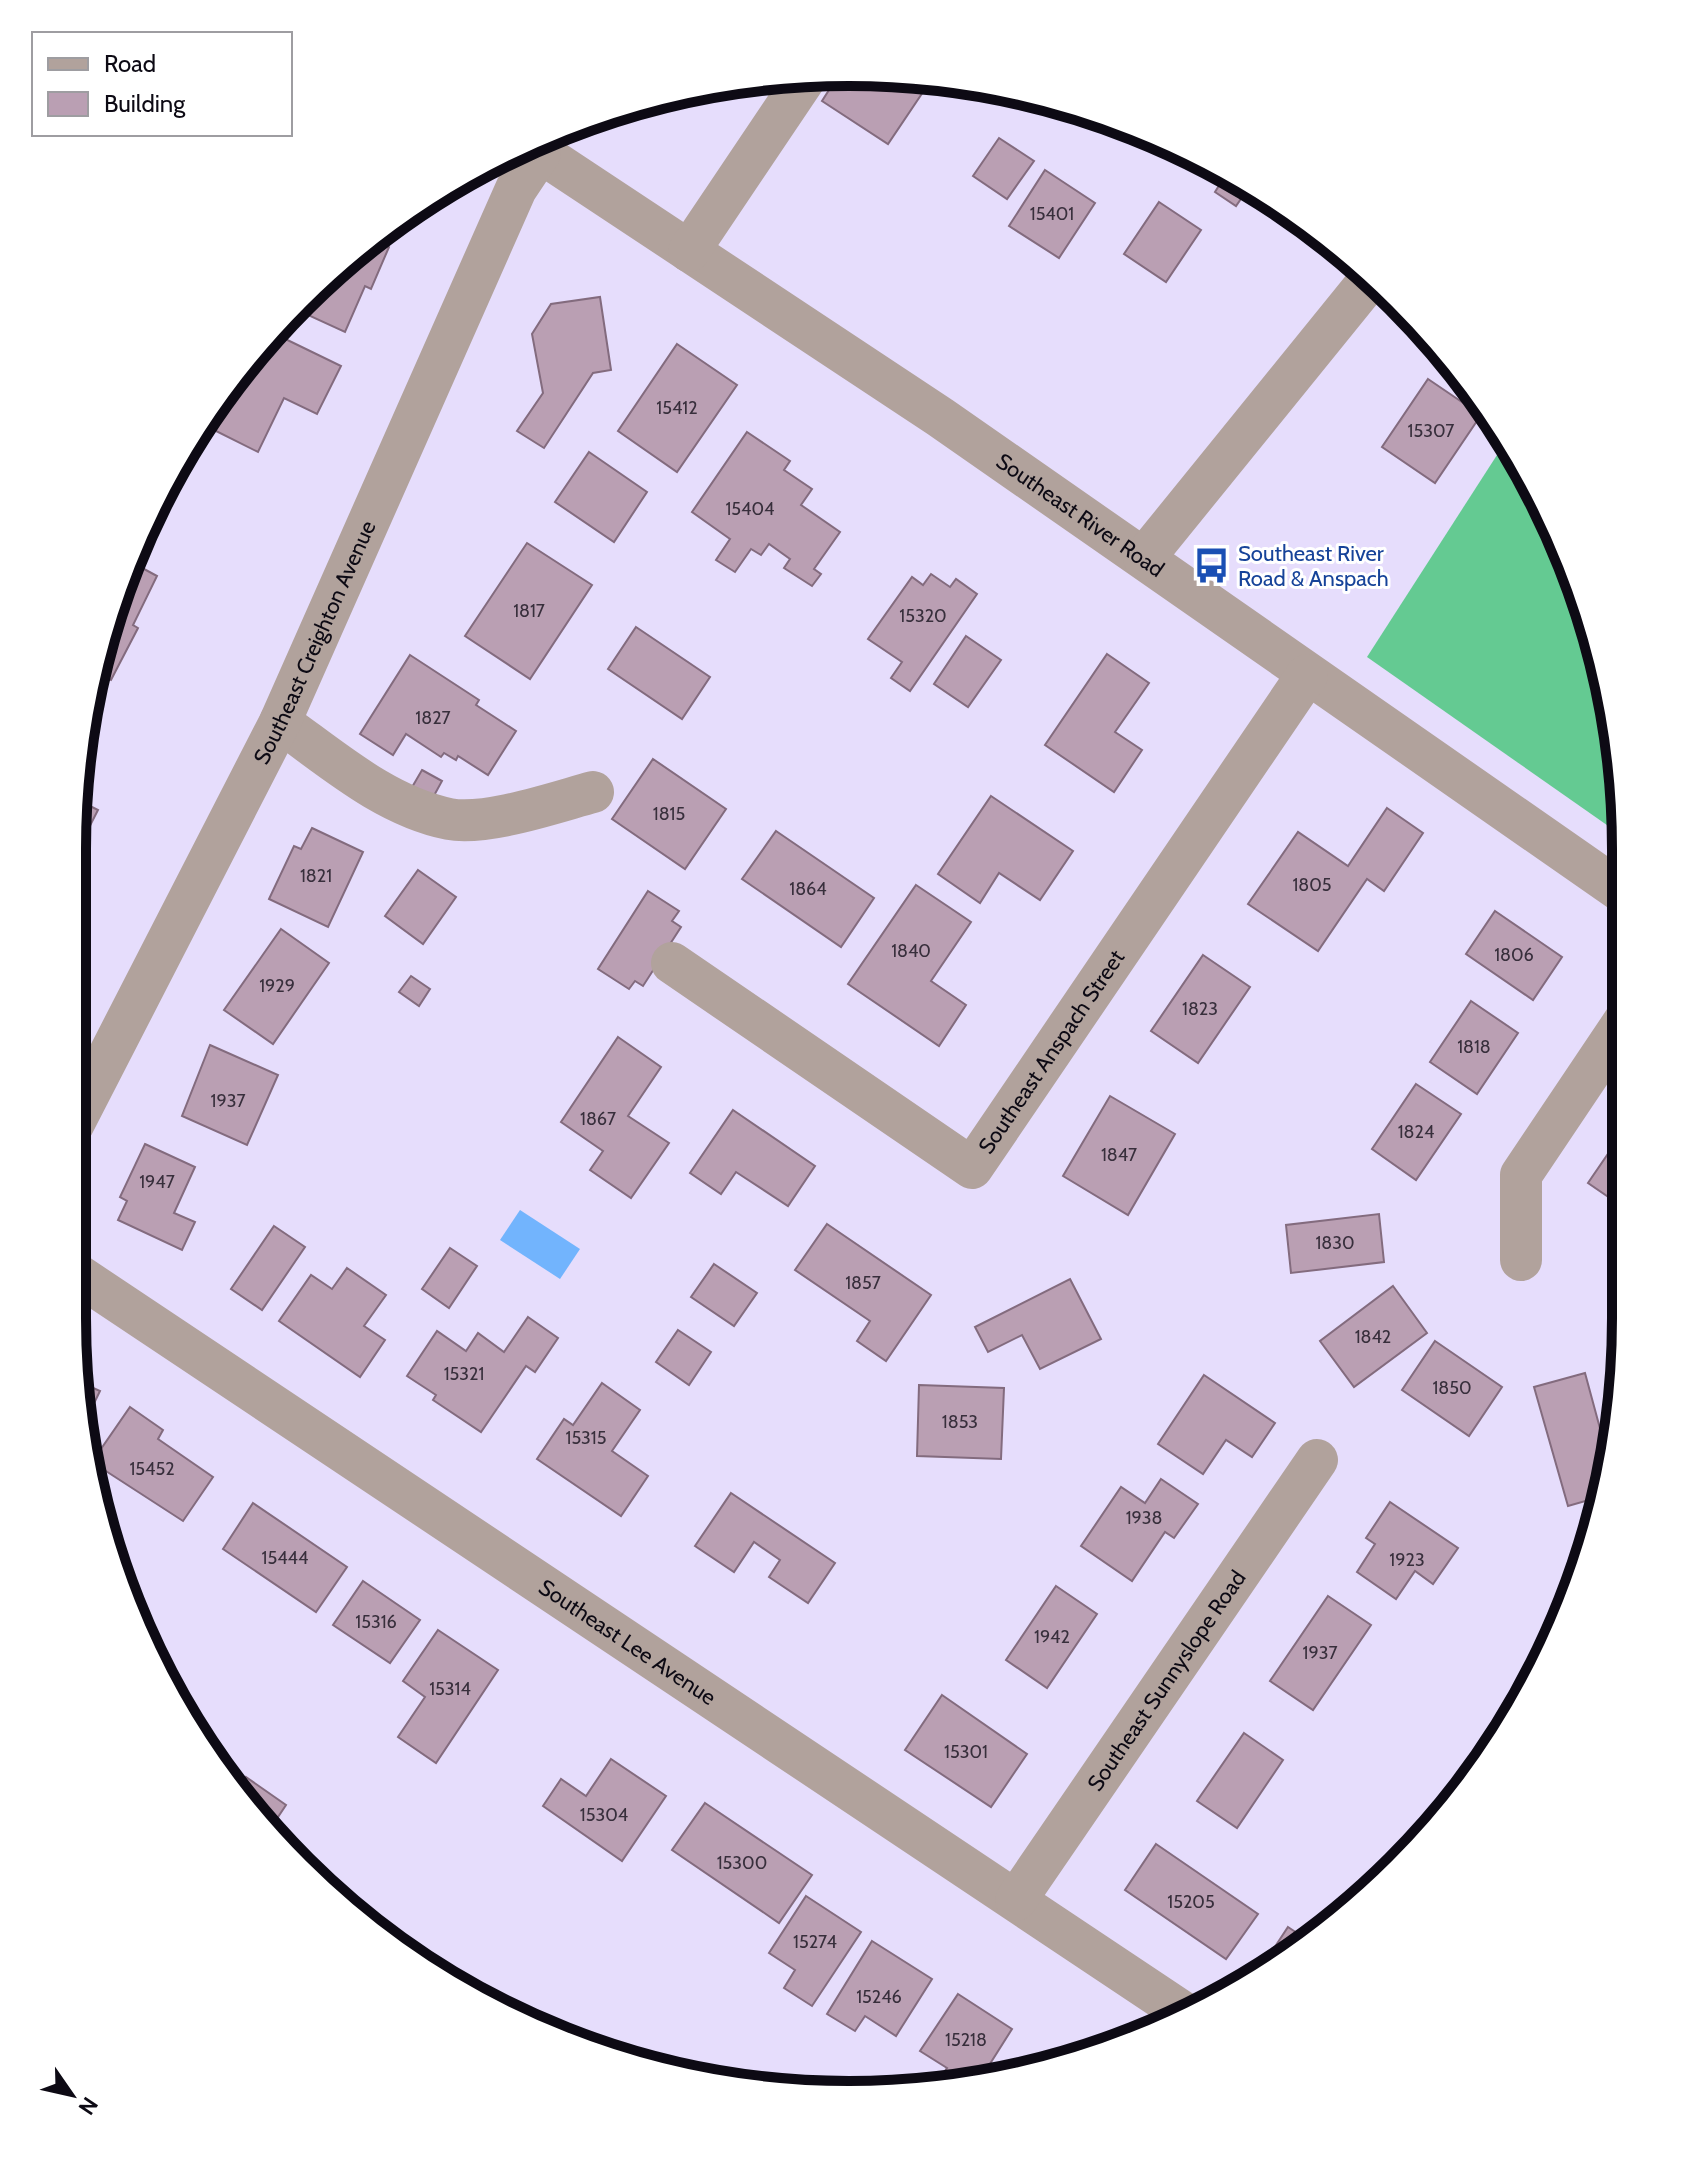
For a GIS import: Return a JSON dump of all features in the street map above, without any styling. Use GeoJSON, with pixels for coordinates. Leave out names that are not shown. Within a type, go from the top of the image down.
{"type":"FeatureCollection","features":[{"type":"Feature","properties":{"kind":"street"},"geometry":{"type":"LineString","coordinates":[[689,251],[799,88]]}},
{"type":"Feature","properties":{"kind":"street","name":"Southeast River Road"},"geometry":{"type":"LineString","coordinates":[[539,152],[1144,558],[1307,675],[1612,885]]}},
{"type":"Feature","properties":{"kind":"street","name":"Southeast Creighton Avenue"},"geometry":{"type":"LineString","coordinates":[[86,1100],[280,722],[531,156]]}},
{"type":"Feature","properties":{"kind":"street"},"geometry":{"type":"LineString","coordinates":[[1144,558],[1364,286]]}},
{"type":"Feature","properties":{"kind":"street","name":"Southeast Anspach Street"},"geometry":{"type":"LineString","coordinates":[[672,963],[972,1168],[1307,675]]}},
{"type":"Feature","properties":{"kind":"street"},"geometry":{"type":"LineString","coordinates":[[280,722],[382,794],[451,819],[513,814],[593,792]]}},
{"type":"Feature","properties":{"kind":"street"},"geometry":{"type":"LineString","coordinates":[[1521,1260],[1521,1175],[1612,1039]]}},
{"type":"Feature","properties":{"kind":"street","name":"Southeast Lee Avenue"},"geometry":{"type":"LineString","coordinates":[[86,1280],[1175,2007]]}},
{"type":"Feature","properties":{"kind":"street","name":"Southeast Sunnyslope Road"},"geometry":{"type":"LineString","coordinates":[[1016,1900],[1317,1460]]}},
{"type":"Feature","properties":{"kind":"green space"},"geometry":{"type":"Polygon","coordinates":[[[1497,455],[1504,458],[1554,557],[1586,652],[1605,749],[1611,828],[1367,657],[1497,455]]]}},
{"type":"Feature","properties":{"kind":"water"},"geometry":{"type":"Polygon","coordinates":[[[520,1210],[580,1249],[560,1279],[500,1240],[520,1210]]]}},
{"type":"Feature","properties":{"kind":"building"},"geometry":{"type":"Polygon","coordinates":[[[831,87],[924,90],[888,144],[822,101],[831,87]]]}},
{"type":"Feature","properties":{"kind":"building"},"geometry":{"type":"Polygon","coordinates":[[[999,138],[1034,161],[1007,199],[973,176],[999,138]]]}},
{"type":"Feature","properties":{"kind":"building"},"geometry":{"type":"Polygon","coordinates":[[[1045,170],[1095,203],[1059,258],[1009,226],[1045,170]]]}},
{"type":"Feature","properties":{"kind":"building"},"geometry":{"type":"Polygon","coordinates":[[[1221,183],[1243,196],[1236,206],[1215,192],[1221,183]]]}},
{"type":"Feature","properties":{"kind":"building"},"geometry":{"type":"Polygon","coordinates":[[[1159,202],[1201,230],[1166,282],[1124,254],[1159,202]]]}},
{"type":"Feature","properties":{"kind":"building"},"geometry":{"type":"Polygon","coordinates":[[[387,242],[389,247],[371,289],[365,286],[345,332],[305,314],[387,242]]]}},
{"type":"Feature","properties":{"kind":"building"},"geometry":{"type":"Polygon","coordinates":[[[600,297],[611,370],[593,373],[544,448],[517,431],[543,393],[532,334],[551,304],[600,297]]]}},
{"type":"Feature","properties":{"kind":"building"},"geometry":{"type":"Polygon","coordinates":[[[283,338],[341,366],[317,414],[284,398],[258,452],[212,429],[283,338]]]}},
{"type":"Feature","properties":{"kind":"building"},"geometry":{"type":"Polygon","coordinates":[[[677,344],[737,385],[677,472],[618,431],[677,344]]]}},
{"type":"Feature","properties":{"kind":"building"},"geometry":{"type":"Polygon","coordinates":[[[1428,379],[1471,408],[1478,419],[1435,483],[1382,447],[1428,379]]]}},
{"type":"Feature","properties":{"kind":"building"},"geometry":{"type":"Polygon","coordinates":[[[747,432],[790,461],[784,470],[812,489],[801,505],[840,532],[814,569],[821,574],[812,586],[784,568],[790,559],[769,544],[761,555],[751,549],[735,572],[716,560],[730,539],[692,512],[747,432]]]}},
{"type":"Feature","properties":{"kind":"building"},"geometry":{"type":"Polygon","coordinates":[[[589,452],[647,492],[614,542],[555,502],[589,452]]]}},
{"type":"Feature","properties":{"kind":"building"},"geometry":{"type":"Polygon","coordinates":[[[527,543],[592,585],[530,679],[465,636],[527,543]]]}},
{"type":"Feature","properties":{"kind":"building"},"geometry":{"type":"Polygon","coordinates":[[[140,567],[157,576],[133,625],[138,628],[111,680],[106,678],[112,652],[140,567]]]}},
{"type":"Feature","properties":{"kind":"building"},"geometry":{"type":"Polygon","coordinates":[[[931,574],[950,587],[956,579],[977,594],[910,691],[891,678],[902,662],[868,639],[912,577],[923,585],[931,574]]]}},
{"type":"Feature","properties":{"kind":"building"},"geometry":{"type":"Polygon","coordinates":[[[636,627],[710,677],[682,719],[608,669],[636,627]]]}},
{"type":"Feature","properties":{"kind":"building"},"geometry":{"type":"Polygon","coordinates":[[[966,636],[1001,660],[968,707],[934,684],[966,636]]]}},
{"type":"Feature","properties":{"kind":"building"},"geometry":{"type":"Polygon","coordinates":[[[1107,654],[1149,683],[1115,732],[1142,750],[1114,792],[1045,745],[1107,654]]]}},
{"type":"Feature","properties":{"kind":"building"},"geometry":{"type":"Polygon","coordinates":[[[410,655],[479,700],[476,705],[516,731],[488,775],[458,756],[456,760],[444,753],[441,757],[406,734],[393,755],[360,734],[410,655]]]}},
{"type":"Feature","properties":{"kind":"building"},"geometry":{"type":"Polygon","coordinates":[[[653,759],[726,809],[685,869],[612,819],[653,759]]]}},
{"type":"Feature","properties":{"kind":"building"},"geometry":{"type":"Polygon","coordinates":[[[422,770],[442,781],[431,801],[411,789],[422,770]]]}},
{"type":"Feature","properties":{"kind":"building"},"geometry":{"type":"Polygon","coordinates":[[[991,796],[1073,851],[1040,900],[999,873],[980,903],[938,874],[991,796]]]}},
{"type":"Feature","properties":{"kind":"building"},"geometry":{"type":"Polygon","coordinates":[[[88,805],[98,810],[87,832],[88,805]]]}},
{"type":"Feature","properties":{"kind":"building"},"geometry":{"type":"Polygon","coordinates":[[[1387,808],[1423,833],[1384,891],[1367,879],[1318,951],[1248,904],[1298,832],[1348,866],[1387,808]]]}},
{"type":"Feature","properties":{"kind":"building"},"geometry":{"type":"Polygon","coordinates":[[[312,828],[363,852],[328,927],[269,899],[294,846],[301,849],[312,828]]]}},
{"type":"Feature","properties":{"kind":"building"},"geometry":{"type":"Polygon","coordinates":[[[776,831],[874,898],[841,947],[742,879],[776,831]]]}},
{"type":"Feature","properties":{"kind":"building"},"geometry":{"type":"Polygon","coordinates":[[[418,870],[456,897],[423,944],[385,916],[418,870]]]}},
{"type":"Feature","properties":{"kind":"building"},"geometry":{"type":"Polygon","coordinates":[[[916,885],[971,922],[931,981],[966,1005],[939,1046],[848,984],[916,885]]]}},
{"type":"Feature","properties":{"kind":"building"},"geometry":{"type":"Polygon","coordinates":[[[648,891],[679,911],[672,921],[681,927],[643,986],[635,981],[629,989],[598,969],[648,891]]]}},
{"type":"Feature","properties":{"kind":"building"},"geometry":{"type":"Polygon","coordinates":[[[1495,911],[1562,957],[1533,1000],[1466,954],[1495,911]]]}},
{"type":"Feature","properties":{"kind":"building"},"geometry":{"type":"Polygon","coordinates":[[[281,929],[329,963],[273,1044],[224,1010],[281,929]]]}},
{"type":"Feature","properties":{"kind":"building"},"geometry":{"type":"Polygon","coordinates":[[[1203,955],[1250,987],[1198,1063],[1151,1031],[1203,955]]]}},
{"type":"Feature","properties":{"kind":"building"},"geometry":{"type":"Polygon","coordinates":[[[411,976],[430,989],[419,1006],[399,992],[411,976]]]}},
{"type":"Feature","properties":{"kind":"building"},"geometry":{"type":"Polygon","coordinates":[[[1471,1001],[1518,1033],[1477,1094],[1430,1062],[1471,1001]]]}},
{"type":"Feature","properties":{"kind":"building"},"geometry":{"type":"Polygon","coordinates":[[[618,1037],[661,1067],[628,1116],[669,1143],[631,1198],[590,1170],[603,1151],[561,1122],[618,1037]]]}},
{"type":"Feature","properties":{"kind":"building"},"geometry":{"type":"Polygon","coordinates":[[[210,1045],[278,1075],[247,1145],[182,1116],[210,1045]]]}},
{"type":"Feature","properties":{"kind":"building"},"geometry":{"type":"Polygon","coordinates":[[[1416,1084],[1461,1114],[1416,1180],[1372,1149],[1416,1084]]]}},
{"type":"Feature","properties":{"kind":"building"},"geometry":{"type":"Polygon","coordinates":[[[1110,1096],[1175,1134],[1128,1215],[1063,1176],[1110,1096]]]}},
{"type":"Feature","properties":{"kind":"building"},"geometry":{"type":"Polygon","coordinates":[[[733,1110],[815,1166],[788,1206],[736,1172],[721,1194],[690,1173],[733,1110]]]}},
{"type":"Feature","properties":{"kind":"building"},"geometry":{"type":"Polygon","coordinates":[[[145,1144],[195,1167],[174,1213],[195,1222],[182,1250],[118,1220],[127,1201],[120,1197],[145,1144]]]}},
{"type":"Feature","properties":{"kind":"building"},"geometry":{"type":"Polygon","coordinates":[[[1612,1148],[1612,1199],[1588,1183],[1612,1148]]]}},
{"type":"Feature","properties":{"kind":"building"},"geometry":{"type":"Polygon","coordinates":[[[1379,1214],[1384,1262],[1291,1273],[1286,1225],[1379,1214]]]}},
{"type":"Feature","properties":{"kind":"building"},"geometry":{"type":"Polygon","coordinates":[[[827,1224],[931,1295],[886,1361],[857,1341],[870,1321],[795,1270],[827,1224]]]}},
{"type":"Feature","properties":{"kind":"building"},"geometry":{"type":"Polygon","coordinates":[[[274,1226],[305,1247],[262,1310],[231,1289],[274,1226]]]}},
{"type":"Feature","properties":{"kind":"building"},"geometry":{"type":"Polygon","coordinates":[[[450,1248],[477,1266],[449,1308],[422,1289],[450,1248]]]}},
{"type":"Feature","properties":{"kind":"building"},"geometry":{"type":"Polygon","coordinates":[[[714,1264],[757,1293],[734,1326],[691,1297],[714,1264]]]}},
{"type":"Feature","properties":{"kind":"building"},"geometry":{"type":"Polygon","coordinates":[[[347,1268],[386,1295],[364,1326],[385,1340],[360,1377],[279,1321],[311,1275],[332,1289],[347,1268]]]}},
{"type":"Feature","properties":{"kind":"building"},"geometry":{"type":"Polygon","coordinates":[[[1070,1279],[1101,1339],[1040,1369],[1022,1335],[988,1352],[975,1327],[1070,1279]]]}},
{"type":"Feature","properties":{"kind":"building"},"geometry":{"type":"Polygon","coordinates":[[[1393,1286],[1427,1333],[1354,1387],[1320,1341],[1393,1286]]]}},
{"type":"Feature","properties":{"kind":"building"},"geometry":{"type":"Polygon","coordinates":[[[528,1317],[558,1338],[535,1372],[526,1366],[481,1432],[433,1400],[436,1395],[407,1376],[437,1331],[466,1351],[478,1333],[504,1352],[528,1317]]]}},
{"type":"Feature","properties":{"kind":"building"},"geometry":{"type":"Polygon","coordinates":[[[678,1330],[711,1352],[689,1385],[656,1362],[678,1330]]]}},
{"type":"Feature","properties":{"kind":"building"},"geometry":{"type":"Polygon","coordinates":[[[1435,1341],[1502,1387],[1469,1436],[1402,1390],[1435,1341]]]}},
{"type":"Feature","properties":{"kind":"building"},"geometry":{"type":"Polygon","coordinates":[[[1585,1373],[1602,1436],[1589,1500],[1568,1506],[1534,1387],[1585,1373]]]}},
{"type":"Feature","properties":{"kind":"building"},"geometry":{"type":"Polygon","coordinates":[[[1204,1375],[1275,1423],[1252,1457],[1226,1440],[1203,1474],[1158,1444],[1204,1375]]]}},
{"type":"Feature","properties":{"kind":"building"},"geometry":{"type":"Polygon","coordinates":[[[602,1383],[640,1410],[612,1451],[648,1476],[621,1516],[537,1459],[564,1419],[573,1425],[602,1383]]]}},
{"type":"Feature","properties":{"kind":"building"},"geometry":{"type":"Polygon","coordinates":[[[919,1385],[1004,1388],[1001,1459],[917,1456],[919,1385]]]}},
{"type":"Feature","properties":{"kind":"building"},"geometry":{"type":"Polygon","coordinates":[[[90,1386],[100,1391],[92,1408],[90,1386]]]}},
{"type":"Feature","properties":{"kind":"building"},"geometry":{"type":"Polygon","coordinates":[[[130,1407],[163,1430],[158,1439],[213,1477],[183,1521],[101,1468],[99,1452],[130,1407]]]}},
{"type":"Feature","properties":{"kind":"building"},"geometry":{"type":"Polygon","coordinates":[[[1161,1479],[1198,1504],[1174,1538],[1165,1532],[1132,1581],[1081,1546],[1121,1487],[1145,1503],[1161,1479]]]}},
{"type":"Feature","properties":{"kind":"building"},"geometry":{"type":"Polygon","coordinates":[[[731,1493],[835,1563],[808,1603],[769,1577],[780,1560],[754,1542],[734,1572],[695,1546],[731,1493]]]}},
{"type":"Feature","properties":{"kind":"building"},"geometry":{"type":"Polygon","coordinates":[[[1390,1502],[1458,1548],[1433,1584],[1415,1571],[1396,1599],[1357,1572],[1375,1544],[1366,1538],[1390,1502]]]}},
{"type":"Feature","properties":{"kind":"building"},"geometry":{"type":"Polygon","coordinates":[[[253,1503],[347,1567],[316,1612],[223,1549],[253,1503]]]}},
{"type":"Feature","properties":{"kind":"building"},"geometry":{"type":"Polygon","coordinates":[[[363,1581],[420,1620],[390,1663],[333,1625],[363,1581]]]}},
{"type":"Feature","properties":{"kind":"building"},"geometry":{"type":"Polygon","coordinates":[[[1056,1586],[1097,1614],[1047,1688],[1006,1660],[1056,1586]]]}},
{"type":"Feature","properties":{"kind":"building"},"geometry":{"type":"Polygon","coordinates":[[[1328,1596],[1371,1625],[1313,1710],[1270,1681],[1328,1596]]]}},
{"type":"Feature","properties":{"kind":"building"},"geometry":{"type":"Polygon","coordinates":[[[438,1630],[498,1670],[436,1763],[398,1737],[425,1697],[403,1681],[438,1630]]]}},
{"type":"Feature","properties":{"kind":"building"},"geometry":{"type":"Polygon","coordinates":[[[942,1695],[1027,1754],[991,1807],[905,1750],[942,1695]]]}},
{"type":"Feature","properties":{"kind":"building"},"geometry":{"type":"Polygon","coordinates":[[[1244,1733],[1283,1760],[1237,1828],[1197,1801],[1244,1733]]]}},
{"type":"Feature","properties":{"kind":"building"},"geometry":{"type":"Polygon","coordinates":[[[611,1759],[666,1796],[622,1861],[543,1806],[561,1779],[586,1796],[611,1759]]]}},
{"type":"Feature","properties":{"kind":"building"},"geometry":{"type":"Polygon","coordinates":[[[246,1777],[286,1805],[275,1821],[244,1782],[246,1777]]]}},
{"type":"Feature","properties":{"kind":"building"},"geometry":{"type":"Polygon","coordinates":[[[705,1803],[812,1875],[779,1923],[672,1850],[705,1803]]]}},
{"type":"Feature","properties":{"kind":"building"},"geometry":{"type":"Polygon","coordinates":[[[1156,1844],[1258,1914],[1226,1959],[1125,1890],[1156,1844]]]}},
{"type":"Feature","properties":{"kind":"building"},"geometry":{"type":"Polygon","coordinates":[[[806,1896],[861,1932],[812,2006],[784,1988],[795,1970],[769,1953],[806,1896]]]}},
{"type":"Feature","properties":{"kind":"building"},"geometry":{"type":"Polygon","coordinates":[[[1288,1927],[1298,1934],[1273,1952],[1270,1954],[1288,1927]]]}},
{"type":"Feature","properties":{"kind":"building"},"geometry":{"type":"Polygon","coordinates":[[[872,1941],[932,1979],[896,2036],[865,2016],[855,2031],[827,2014],[872,1941]]]}},
{"type":"Feature","properties":{"kind":"building"},"geometry":{"type":"Polygon","coordinates":[[[958,1994],[1012,2029],[988,2068],[942,2075],[947,2068],[920,2051],[958,1994]]]}},
{"type":"Feature","properties":{"kind":"place","name":"Southeast River Road & Anspach"},"geometry":{"type":"Point","coordinates":[1212,566]}}]}
